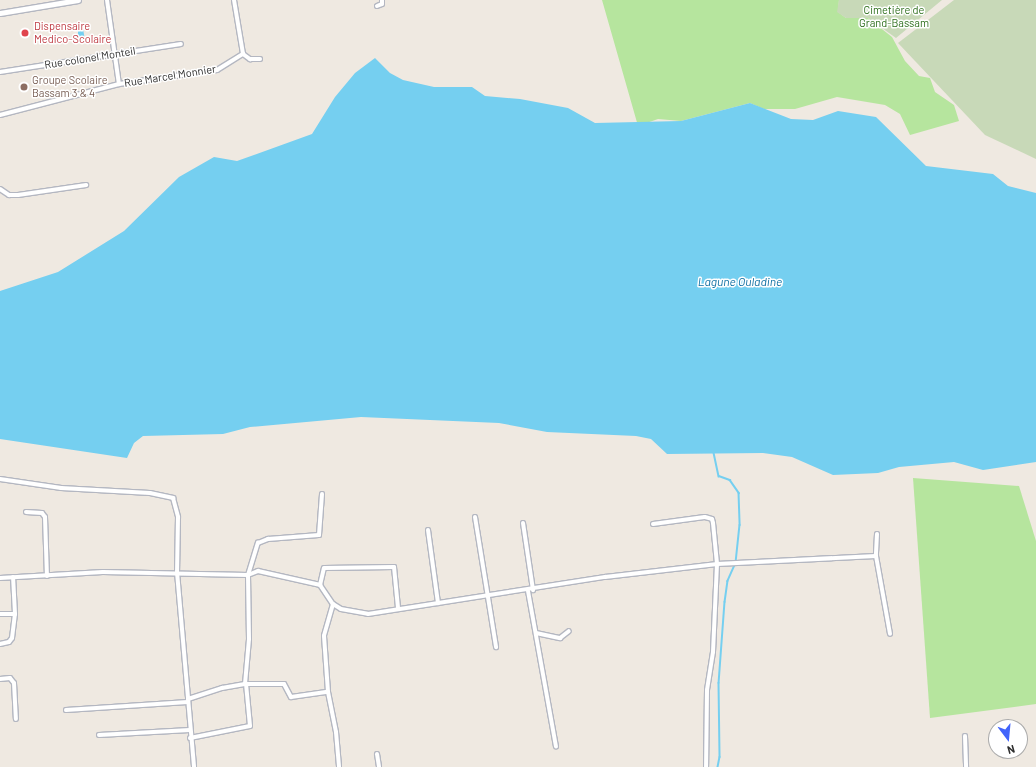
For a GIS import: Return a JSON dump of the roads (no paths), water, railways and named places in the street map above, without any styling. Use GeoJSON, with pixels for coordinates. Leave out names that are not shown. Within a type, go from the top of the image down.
{"type":"FeatureCollection","features":[{"type":"Feature","properties":{"kind":"street"},"geometry":{"type":"LineString","coordinates":[[0,13],[78,0]]}},
{"type":"Feature","properties":{"kind":"street"},"geometry":{"type":"LineString","coordinates":[[107,0],[119,84]]}},
{"type":"Feature","properties":{"kind":"street"},"geometry":{"type":"LineString","coordinates":[[234,0],[243,54],[250,59],[260,59]]}},
{"type":"Feature","properties":{"kind":"street"},"geometry":{"type":"LineString","coordinates":[[377,6],[382,4],[382,0]]}},
{"type":"Feature","properties":{"kind":"street","name":"Rue colonel Monteil"},"geometry":{"type":"LineString","coordinates":[[0,72],[180,44]]}},
{"type":"Feature","properties":{"kind":"street","name":"Rue Marcel Monnier"},"geometry":{"type":"LineString","coordinates":[[0,115],[119,84],[217,70],[243,54]]}},
{"type":"Feature","properties":{"kind":"street"},"geometry":{"type":"LineString","coordinates":[[0,190],[9,195],[18,195],[86,185]]}},
{"type":"Feature","properties":{"kind":"street"},"geometry":{"type":"LineString","coordinates":[[0,480],[76,489],[150,493],[173,498],[178,517],[177,572],[190,738],[194,767]]}},
{"type":"Feature","properties":{"kind":"street"},"geometry":{"type":"LineString","coordinates":[[190,738],[250,726],[246,684],[249,639],[248,575],[262,540],[318,535],[322,494]]}},
{"type":"Feature","properties":{"kind":"street"},"geometry":{"type":"LineString","coordinates":[[26,512],[42,513],[45,517],[46,576]]}},
{"type":"Feature","properties":{"kind":"street"},"geometry":{"type":"LineString","coordinates":[[475,517],[496,647]]}},
{"type":"Feature","properties":{"kind":"street"},"geometry":{"type":"LineString","coordinates":[[652,524],[692,517],[712,519],[717,564],[713,652],[707,694],[706,767]]}},
{"type":"Feature","properties":{"kind":"street"},"geometry":{"type":"LineString","coordinates":[[523,523],[536,633],[556,747]]}},
{"type":"Feature","properties":{"kind":"street"},"geometry":{"type":"LineString","coordinates":[[428,530],[438,603]]}},
{"type":"Feature","properties":{"kind":"street"},"geometry":{"type":"LineString","coordinates":[[877,534],[876,556],[890,634]]}},
{"type":"Feature","properties":{"kind":"street"},"geometry":{"type":"LineString","coordinates":[[0,578],[102,572],[177,572],[248,575],[258,571],[267,572],[287,580],[320,585],[333,604],[350,612],[364,614],[398,608],[488,597],[605,577],[717,564],[876,556]]}},
{"type":"Feature","properties":{"kind":"street"},"geometry":{"type":"LineString","coordinates":[[320,585],[324,568],[394,567],[398,608]]}},
{"type":"Feature","properties":{"kind":"street"},"geometry":{"type":"LineString","coordinates":[[0,644],[10,641],[15,614],[13,577]]}},
{"type":"Feature","properties":{"kind":"street"},"geometry":{"type":"LineString","coordinates":[[333,604],[324,636],[328,692],[336,732],[339,767]]}},
{"type":"Feature","properties":{"kind":"street"},"geometry":{"type":"LineString","coordinates":[[0,614],[15,614]]}},
{"type":"Feature","properties":{"kind":"street"},"geometry":{"type":"LineString","coordinates":[[536,633],[560,638],[569,631]]}},
{"type":"Feature","properties":{"kind":"street"},"geometry":{"type":"LineString","coordinates":[[0,679],[10,678],[14,683],[16,719]]}},
{"type":"Feature","properties":{"kind":"street"},"geometry":{"type":"LineString","coordinates":[[66,710],[188,700],[222,688],[246,684],[284,684],[291,697],[328,692]]}},
{"type":"Feature","properties":{"kind":"street"},"geometry":{"type":"LineString","coordinates":[[99,734],[190,730]]}},
{"type":"Feature","properties":{"kind":"street"},"geometry":{"type":"LineString","coordinates":[[965,736],[966,767]]}},
{"type":"Feature","properties":{"kind":"street"},"geometry":{"type":"LineString","coordinates":[[378,754],[379,767]]}},
{"type":"Feature","properties":{"kind":"water"},"geometry":{"type":"Polygon","coordinates":[[[83,29],[85,40],[83,43],[78,38],[78,30],[83,29]]]}},
{"type":"Feature","properties":{"kind":"water","name":"Lagune Ouladine"},"geometry":{"type":"Polygon","coordinates":[[[375,58],[390,73],[403,80],[434,87],[472,87],[485,96],[520,99],[568,108],[595,123],[681,121],[750,103],[791,119],[813,120],[838,111],[876,117],[926,166],[993,174],[1008,186],[1036,193],[1036,462],[983,470],[954,462],[899,467],[878,473],[833,475],[792,457],[763,453],[667,454],[651,439],[636,436],[547,432],[499,423],[361,417],[250,427],[223,434],[143,436],[134,443],[127,458],[0,439],[0,291],[58,272],[124,231],[179,177],[214,157],[237,161],[312,134],[335,97],[355,73],[375,58]]]}},
{"type":"Feature","properties":{"kind":"waterway"},"geometry":{"type":"LineString","coordinates":[[714,453],[719,476],[730,480],[739,493],[740,525],[736,563],[728,581],[725,602],[719,683],[720,757],[718,767]]}},
{"type":"Feature","properties":{"kind":"place","name":"Dispensaire Medico-Scolaire"},"geometry":{"type":"Point","coordinates":[25,33]}},
{"type":"Feature","properties":{"kind":"place","name":"Groupe Scolaire Bassam 3 & 4"},"geometry":{"type":"Point","coordinates":[24,87]}},
{"type":"Feature","properties":{"kind":"park label","name":"Cimetière de Grand-Bassam"},"geometry":{"type":"Point","coordinates":[894,17]}}]}
